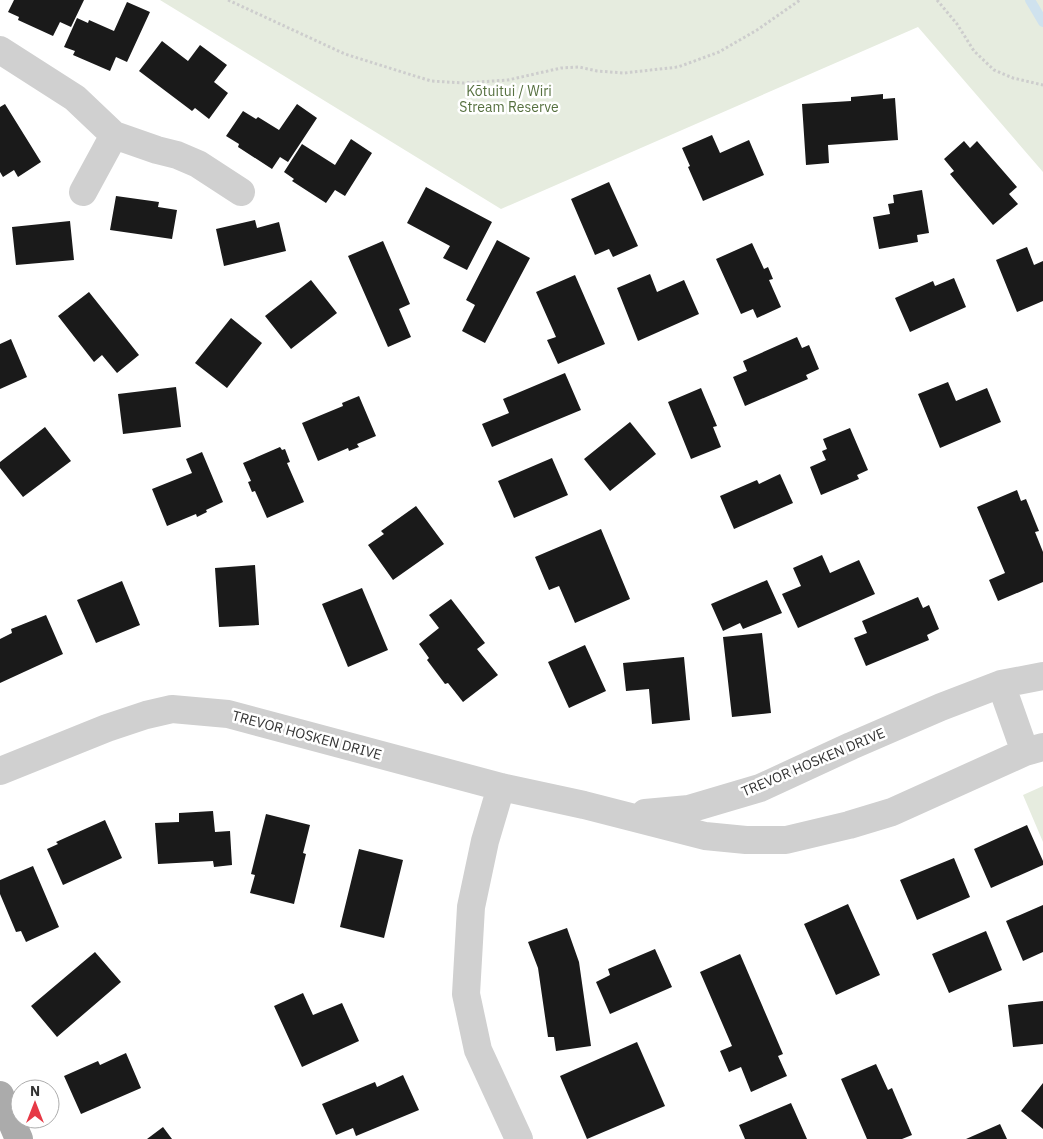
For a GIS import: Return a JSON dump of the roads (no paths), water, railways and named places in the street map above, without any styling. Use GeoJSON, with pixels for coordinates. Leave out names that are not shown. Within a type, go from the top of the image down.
{"type":"FeatureCollection","features":[{"type":"Feature","properties":{"kind":"main road"},"geometry":{"type":"LineString","coordinates":[[0,1095],[19,1139]]}},
{"type":"Feature","properties":{"kind":"street"},"geometry":{"type":"LineString","coordinates":[[0,50],[75,98],[114,135],[156,150],[177,155],[198,164],[241,192]]}},
{"type":"Feature","properties":{"kind":"street"},"geometry":{"type":"LineString","coordinates":[[83,192],[114,135]]}},
{"type":"Feature","properties":{"kind":"street","name":"TREVOR HOSKEN DRIVE"},"geometry":{"type":"LineString","coordinates":[[618,814],[657,813],[688,808],[760,788],[941,707],[1001,684],[1043,676]]}},
{"type":"Feature","properties":{"kind":"street","name":"TREVOR HOSKEN DRIVE"},"geometry":{"type":"LineString","coordinates":[[0,771],[107,728],[146,715],[172,709],[228,714],[501,787],[705,836],[746,840],[786,840],[849,825],[892,812],[1034,749],[1001,684]]}},
{"type":"Feature","properties":{"kind":"street"},"geometry":{"type":"LineString","coordinates":[[501,787],[485,841],[471,908],[466,994],[478,1050],[518,1139]]}},
{"type":"Feature","properties":{"kind":"waterway"},"geometry":{"type":"LineString","coordinates":[[1030,0],[1043,22]]}},
{"type":"Feature","properties":{"kind":"park label","name":"Kōtuitui / Wiri Stream Reserve"},"geometry":{"type":"Point","coordinates":[509,99]}}]}
